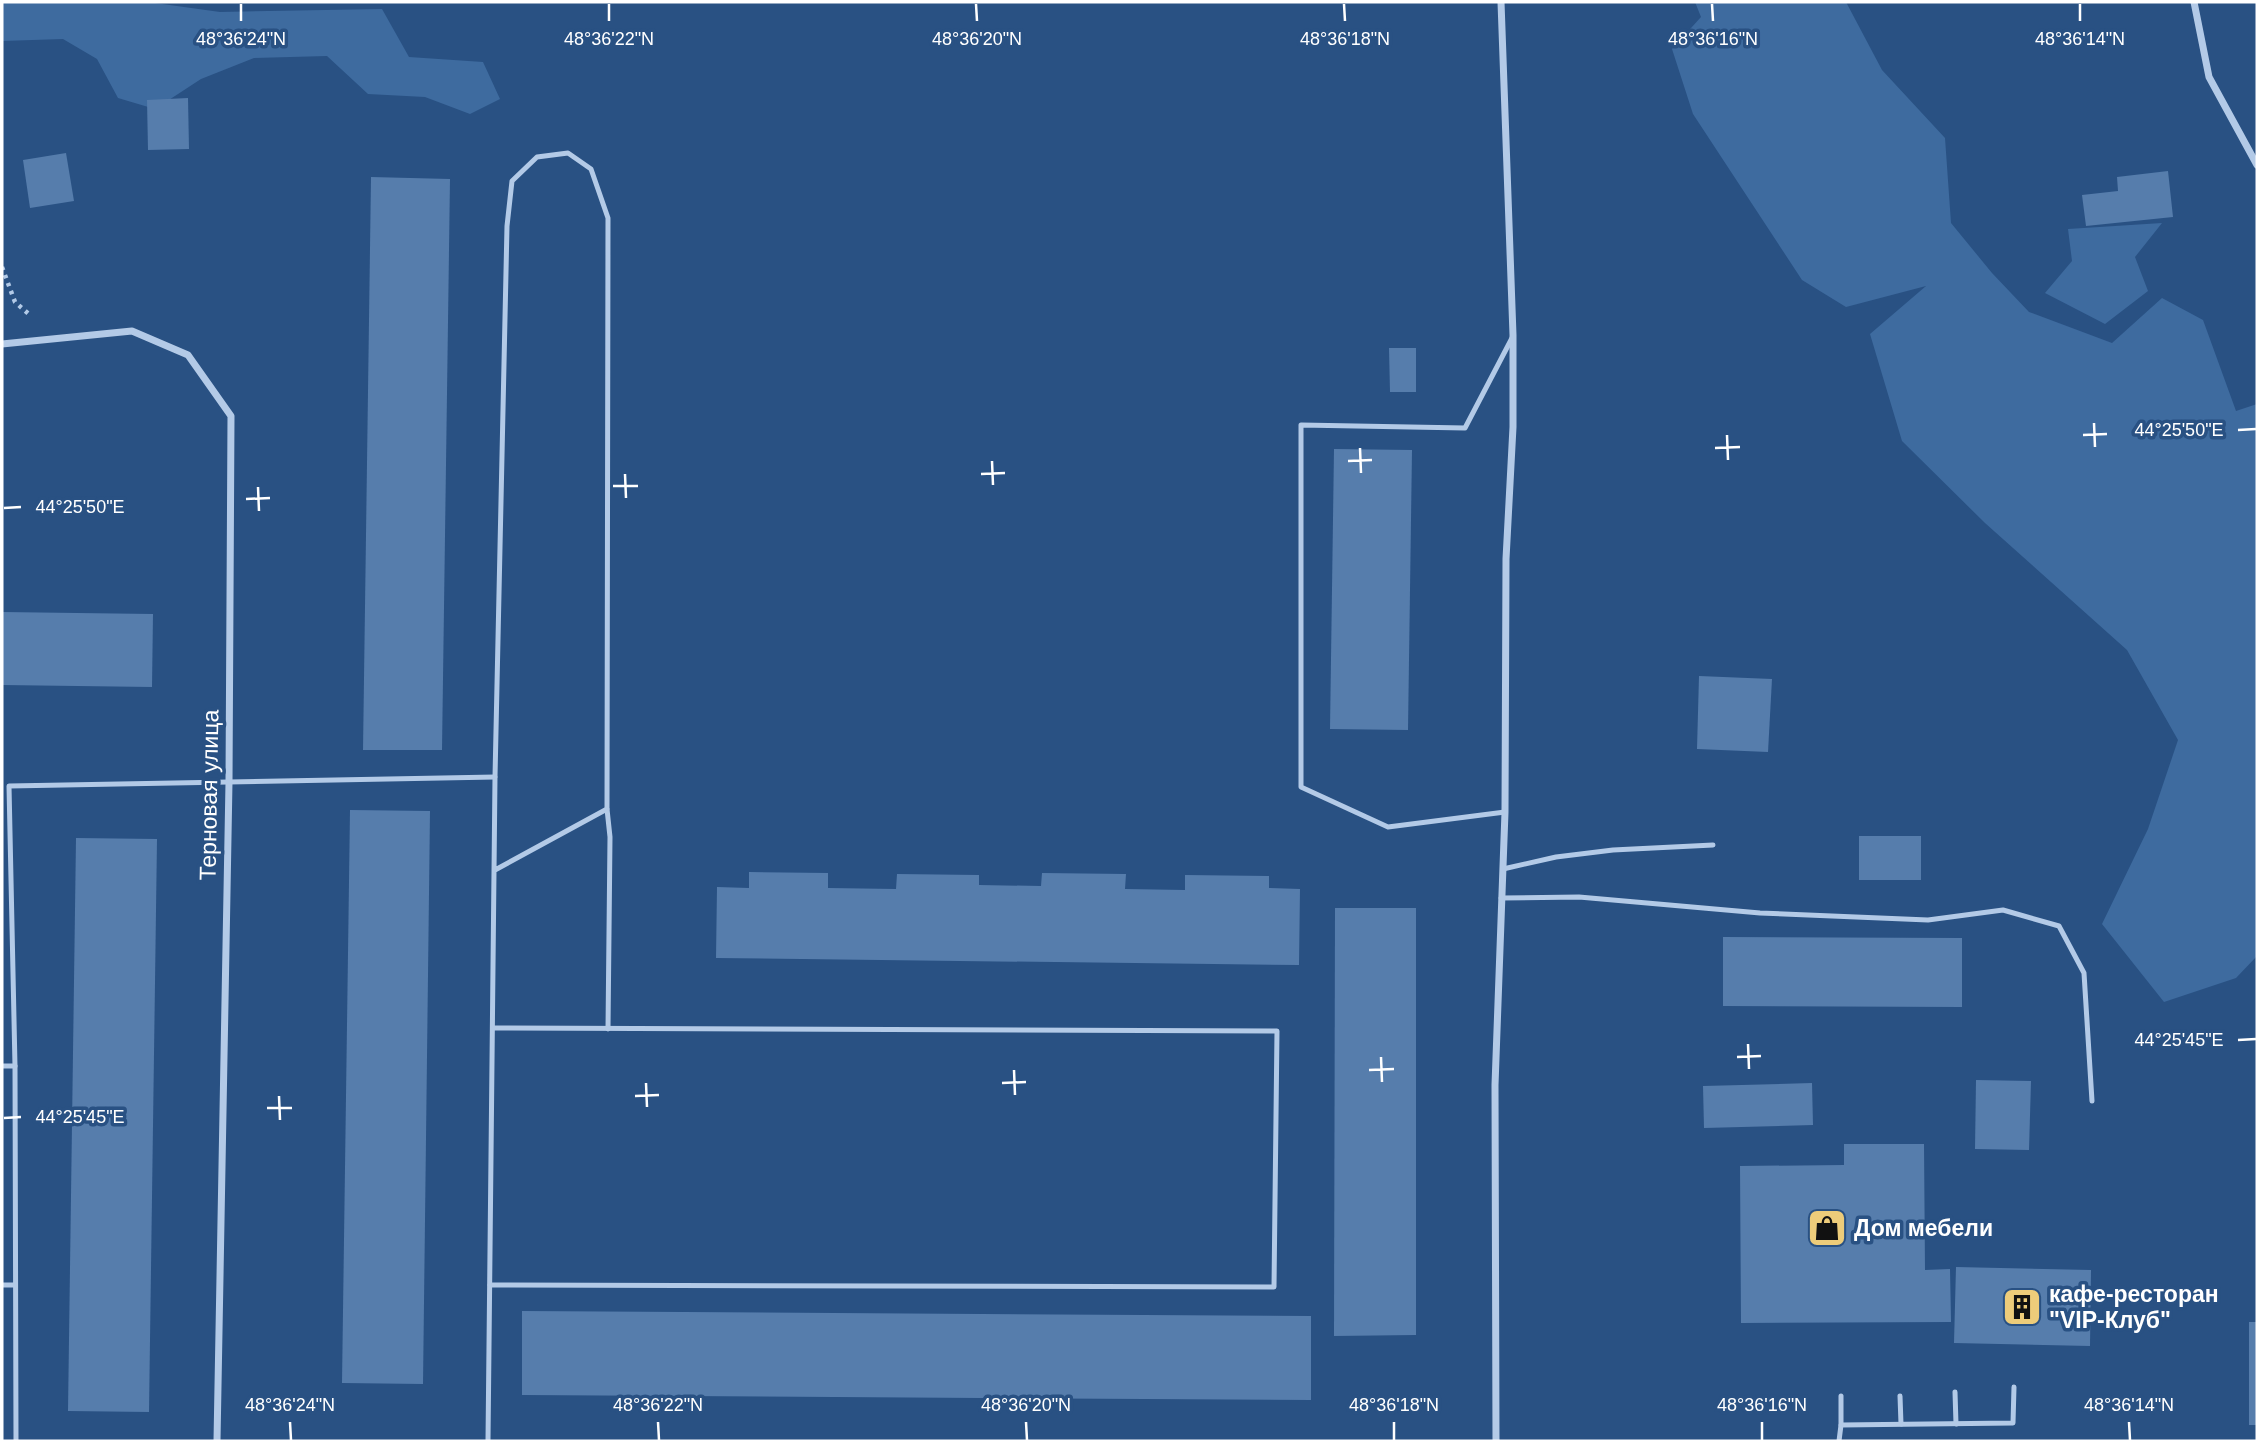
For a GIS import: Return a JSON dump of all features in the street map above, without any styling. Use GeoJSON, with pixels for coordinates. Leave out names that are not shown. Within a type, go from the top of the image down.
{"type":"FeatureCollection","features":[{"type":"Feature","properties":{"kind":"street"},"geometry":{"type":"LineString","coordinates":[[1496,1441],[1495,1085],[1505,812],[1506,559],[1513,427],[1513,335],[1501,2]]}},
{"type":"Feature","properties":{"kind":"street"},"geometry":{"type":"LineString","coordinates":[[2193,2],[2209,77],[2257,165]]}},
{"type":"Feature","properties":{"kind":"street","name":"Терновая улица"},"geometry":{"type":"LineString","coordinates":[[2,344],[132,331],[188,355],[230,416],[229,782],[217,1441]]}},
{"type":"Feature","properties":{"kind":"lane"},"geometry":{"type":"LineString","coordinates":[[488,1441],[495,777],[507,226],[512,181],[537,157],[568,153],[591,169],[608,218],[608,1029]]}},
{"type":"Feature","properties":{"kind":"lane"},"geometry":{"type":"LineString","coordinates":[[1505,812],[1388,827],[1301,787],[1301,425],[1465,428],[1513,335]]}},
{"type":"Feature","properties":{"kind":"lane"},"geometry":{"type":"LineString","coordinates":[[16,1441],[15,1066],[5,786],[495,777]]}},
{"type":"Feature","properties":{"kind":"lane"},"geometry":{"type":"LineString","coordinates":[[495,870],[607,809]]}},
{"type":"Feature","properties":{"kind":"lane"},"geometry":{"type":"LineString","coordinates":[[1503,869],[1556,857],[1614,850],[1713,845]]}},
{"type":"Feature","properties":{"kind":"lane"},"geometry":{"type":"LineString","coordinates":[[1501,898],[1579,897],[1760,912],[1928,920],[2003,910],[2059,926],[2084,973],[2092,1101]]}},
{"type":"Feature","properties":{"kind":"lane"},"geometry":{"type":"LineString","coordinates":[[490,1285],[1274,1287],[1277,1031],[493,1028]]}},
{"type":"Feature","properties":{"kind":"lane"},"geometry":{"type":"LineString","coordinates":[[2,1066],[15,1066]]}},
{"type":"Feature","properties":{"kind":"lane"},"geometry":{"type":"LineString","coordinates":[[2,1285],[15,1285]]}},
{"type":"Feature","properties":{"kind":"lane"},"geometry":{"type":"LineString","coordinates":[[1841,1425],[2013,1423],[2014,1387]]}},
{"type":"Feature","properties":{"kind":"lane"},"geometry":{"type":"LineString","coordinates":[[1955,1392],[1956,1424]]}},
{"type":"Feature","properties":{"kind":"lane"},"geometry":{"type":"LineString","coordinates":[[1839,1441],[1841,1396]]}},
{"type":"Feature","properties":{"kind":"lane"},"geometry":{"type":"LineString","coordinates":[[1900,1396],[1901,1424]]}},
{"type":"Feature","properties":{"kind":"path"},"geometry":{"type":"LineString","coordinates":[[2,267],[15,302],[55,338]]}},
{"type":"Feature","properties":{"kind":"shaded area"},"geometry":{"type":"Polygon","coordinates":[[[2,2],[148,2],[220,12],[382,9],[409,57],[483,62],[500,99],[470,114],[425,97],[368,94],[327,56],[254,58],[201,79],[155,109],[118,98],[97,59],[63,39],[2,41],[2,2]]]}},
{"type":"Feature","properties":{"kind":"shaded area"},"geometry":{"type":"Polygon","coordinates":[[[1695,2],[1846,2],[1882,70],[1945,138],[1951,223],[1992,273],[2029,312],[2112,343],[2162,298],[2203,320],[2236,411],[2257,404],[2257,956],[2236,978],[2164,1002],[2102,924],[2148,829],[2178,740],[2127,650],[1985,523],[1902,441],[1870,334],[1926,286],[1846,307],[1802,280],[1693,114],[1672,49],[1701,17],[1695,2]]]}},
{"type":"Feature","properties":{"kind":"shaded area"},"geometry":{"type":"Polygon","coordinates":[[[2162,223],[2135,257],[2148,291],[2105,324],[2045,293],[2072,261],[2068,229],[2162,223]]]}},
{"type":"Feature","properties":{"kind":"building"},"geometry":{"type":"Polygon","coordinates":[[[188,98],[189,149],[148,150],[147,100],[188,98]]]}},
{"type":"Feature","properties":{"kind":"building"},"geometry":{"type":"Polygon","coordinates":[[[66,153],[74,201],[30,208],[23,160],[66,153]]]}},
{"type":"Feature","properties":{"kind":"building"},"geometry":{"type":"Polygon","coordinates":[[[2168,171],[2173,217],[2086,226],[2082,195],[2118,191],[2117,177],[2168,171]]]}},
{"type":"Feature","properties":{"kind":"building"},"geometry":{"type":"Polygon","coordinates":[[[371,177],[450,179],[442,750],[363,750],[371,177]]]}},
{"type":"Feature","properties":{"kind":"building"},"geometry":{"type":"Polygon","coordinates":[[[1389,348],[1416,348],[1416,392],[1390,392],[1389,348]]]}},
{"type":"Feature","properties":{"kind":"building"},"geometry":{"type":"Polygon","coordinates":[[[1334,449],[1412,450],[1408,730],[1330,729],[1334,449]]]}},
{"type":"Feature","properties":{"kind":"building"},"geometry":{"type":"Polygon","coordinates":[[[2,612],[153,614],[152,687],[2,685],[2,612]]]}},
{"type":"Feature","properties":{"kind":"building"},"geometry":{"type":"Polygon","coordinates":[[[1699,676],[1772,679],[1768,752],[1697,749],[1699,676]]]}},
{"type":"Feature","properties":{"kind":"building"},"geometry":{"type":"Polygon","coordinates":[[[350,810],[430,811],[423,1384],[342,1383],[350,810]]]}},
{"type":"Feature","properties":{"kind":"building"},"geometry":{"type":"Polygon","coordinates":[[[1859,836],[1921,836],[1921,880],[1859,880],[1859,836]]]}},
{"type":"Feature","properties":{"kind":"building"},"geometry":{"type":"Polygon","coordinates":[[[76,838],[157,839],[149,1412],[68,1411],[76,838]]]}},
{"type":"Feature","properties":{"kind":"building"},"geometry":{"type":"Polygon","coordinates":[[[749,872],[828,873],[828,888],[896,889],[897,874],[979,875],[979,885],[1041,886],[1042,873],[1126,874],[1125,889],[1185,890],[1185,875],[1269,876],[1269,888],[1300,889],[1299,965],[716,958],[717,887],[749,888],[749,872]]]}},
{"type":"Feature","properties":{"kind":"building"},"geometry":{"type":"Polygon","coordinates":[[[1335,908],[1416,908],[1416,1335],[1334,1336],[1335,908]]]}},
{"type":"Feature","properties":{"kind":"building"},"geometry":{"type":"Polygon","coordinates":[[[1723,937],[1962,938],[1962,1007],[1723,1006],[1723,937]]]}},
{"type":"Feature","properties":{"kind":"building"},"geometry":{"type":"Polygon","coordinates":[[[1976,1080],[2031,1081],[2029,1150],[1975,1149],[1976,1080]]]}},
{"type":"Feature","properties":{"kind":"building"},"geometry":{"type":"Polygon","coordinates":[[[1812,1083],[1813,1125],[1704,1128],[1703,1086],[1812,1083]]]}},
{"type":"Feature","properties":{"kind":"building"},"geometry":{"type":"Polygon","coordinates":[[[1844,1144],[1924,1144],[1925,1270],[1950,1269],[1951,1322],[1741,1323],[1740,1166],[1844,1165],[1844,1144]]]}},
{"type":"Feature","properties":{"kind":"building","name":"кафе-ресторан \"VIP-Клуб\""},"geometry":{"type":"Polygon","coordinates":[[[1956,1267],[2091,1270],[2090,1346],[1954,1343],[1956,1267]]]}},
{"type":"Feature","properties":{"kind":"building"},"geometry":{"type":"Polygon","coordinates":[[[522,1311],[1311,1316],[1311,1400],[522,1395],[522,1311]]]}},
{"type":"Feature","properties":{"kind":"building"},"geometry":{"type":"Polygon","coordinates":[[[2249,1322],[2257,1322],[2257,1425],[2249,1425],[2249,1322]]]}},
{"type":"Feature","properties":{"kind":"place","name":"Дом мебели"},"geometry":{"type":"Point","coordinates":[1827,1228]}},
{"type":"Feature","properties":{"kind":"place","name":"кафе-ресторан \"VIP-Клуб\""},"geometry":{"type":"Point","coordinates":[2022,1307]}}]}
